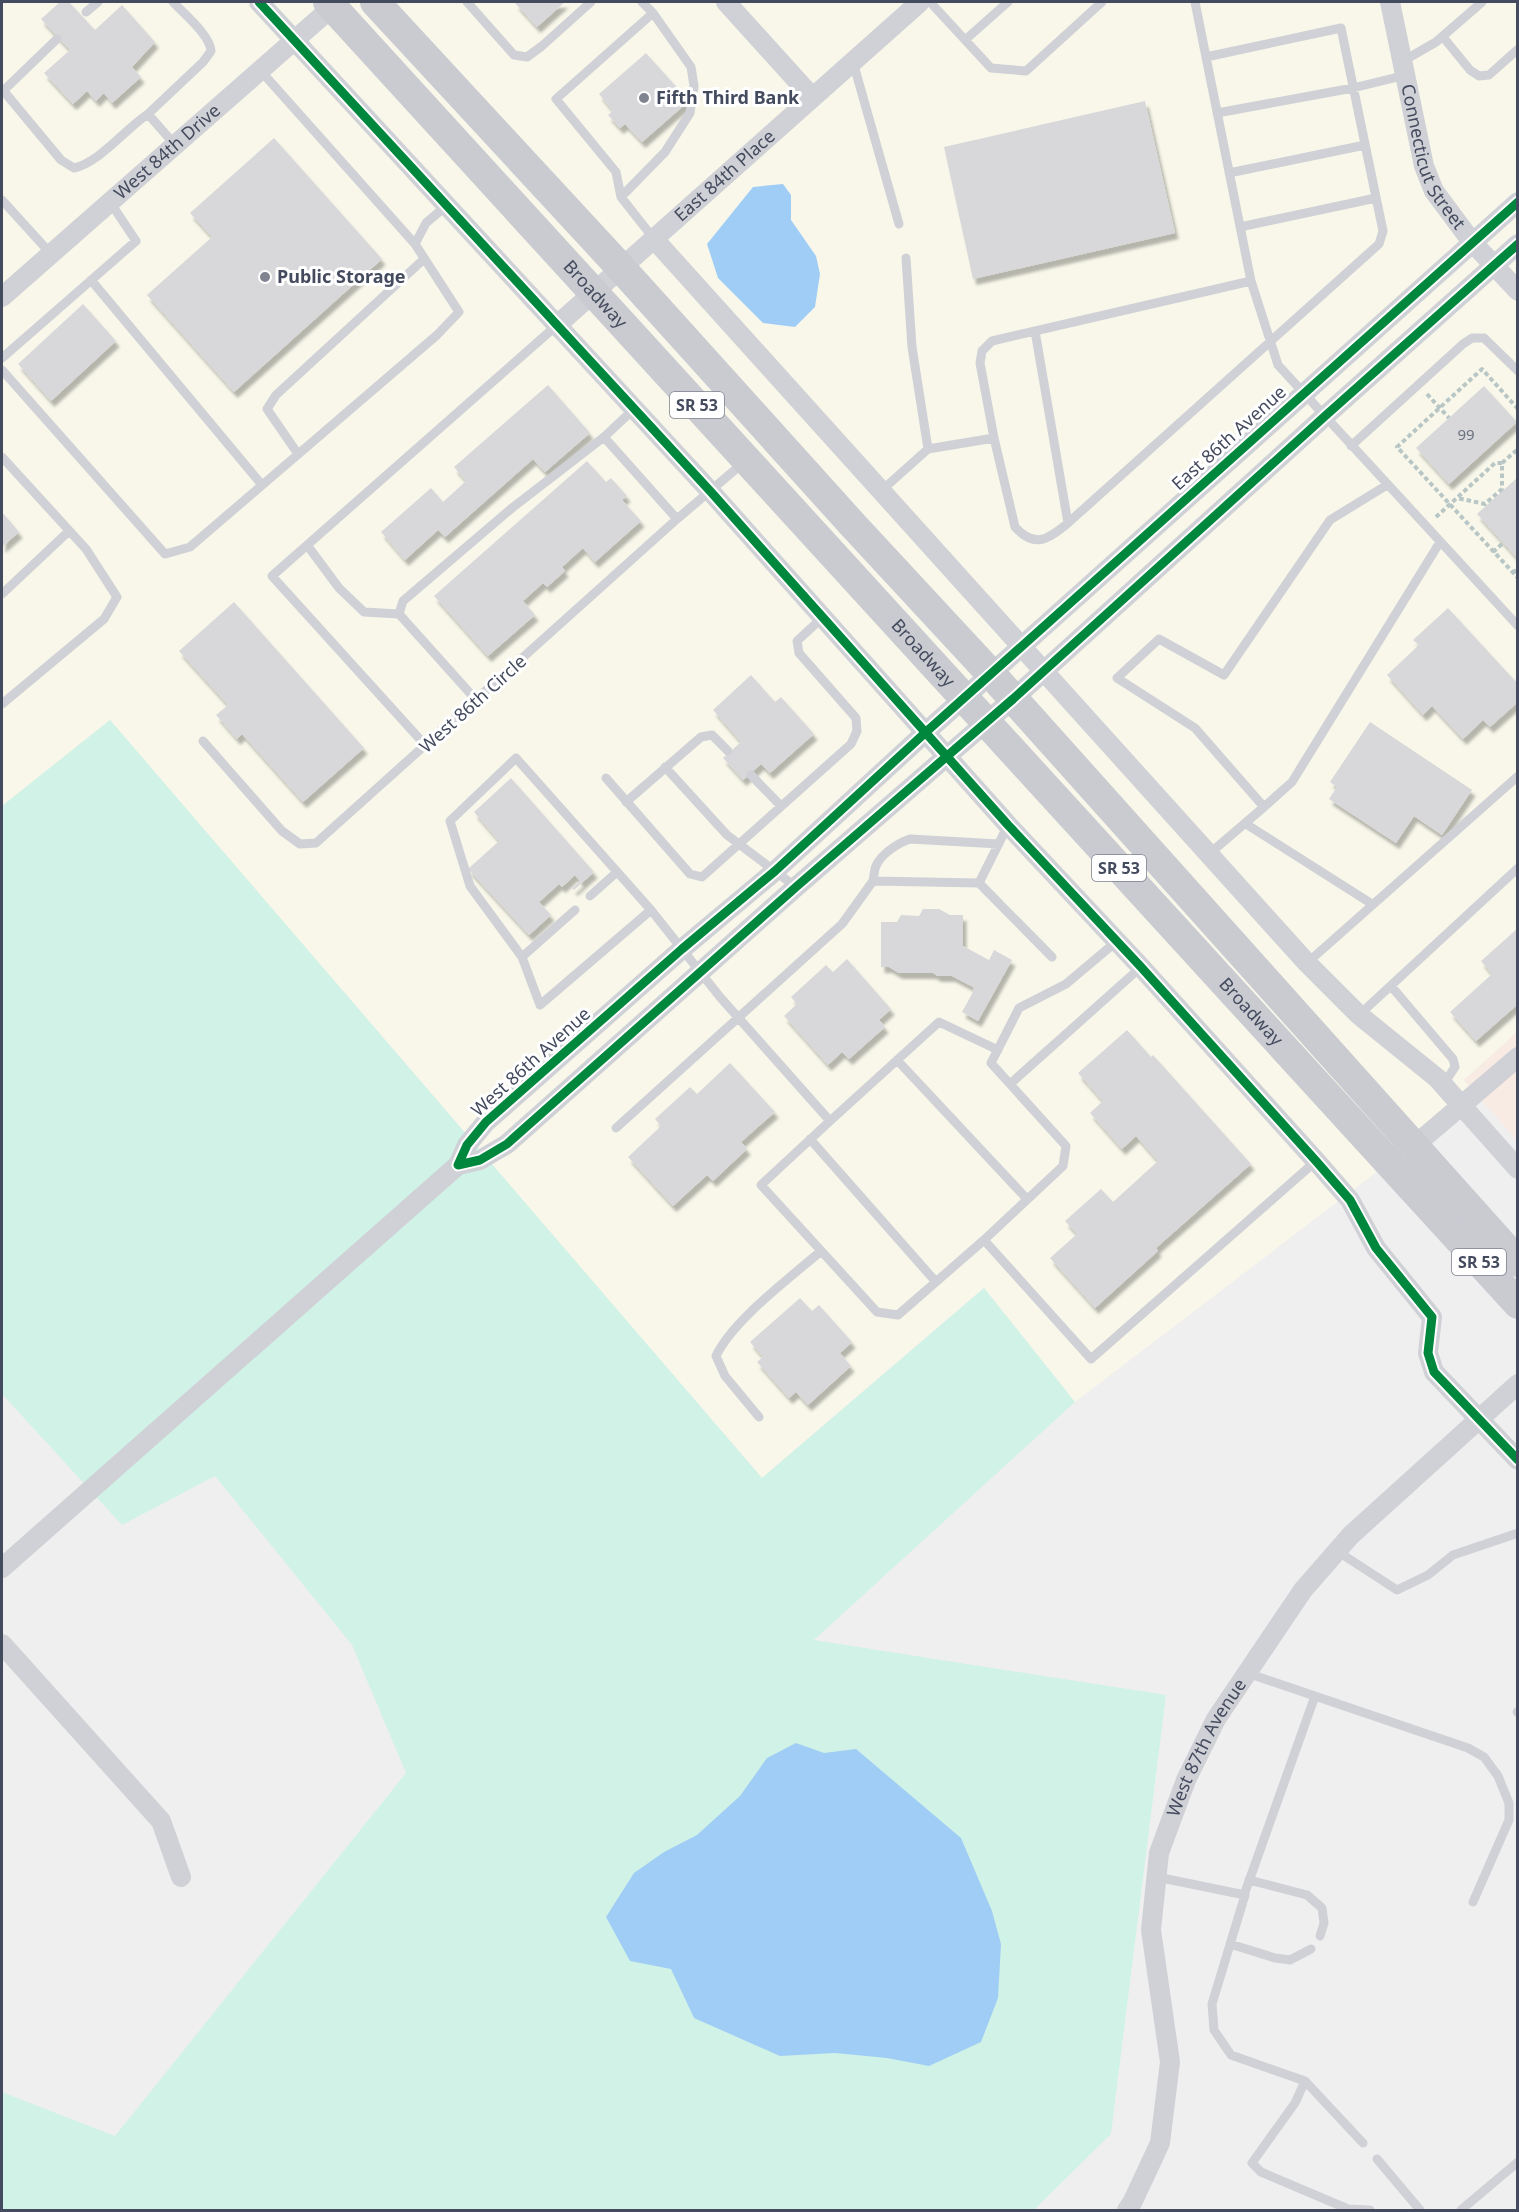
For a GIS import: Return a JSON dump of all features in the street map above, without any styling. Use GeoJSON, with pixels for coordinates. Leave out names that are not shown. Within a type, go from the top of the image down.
{"type":"FeatureCollection","features":[{"type":"Feature","properties":{"kind":"main road","name":"Broadway"},"geometry":{"type":"LineString","coordinates":[[375,2],[992,675],[1518,1262]]}},
{"type":"Feature","properties":{"kind":"main road","name":"Broadway"},"geometry":{"type":"LineString","coordinates":[[333,3],[1518,1304]]}},
{"type":"Feature","properties":{"kind":"street"},"geometry":{"type":"LineString","coordinates":[[259,2],[711,492],[1008,825],[1141,968],[1350,1200],[1376,1248],[1432,1317],[1428,1353],[1434,1372],[1518,1460]]}},
{"type":"Feature","properties":{"kind":"street"},"geometry":{"type":"LineString","coordinates":[[726,2],[812,97]]}},
{"type":"Feature","properties":{"kind":"street","name":"East 84th Place"},"geometry":{"type":"LineString","coordinates":[[556,326],[920,2]]}},
{"type":"Feature","properties":{"kind":"street","name":"Connecticut Street"},"geometry":{"type":"LineString","coordinates":[[1390,2],[1424,166],[1434,191],[1473,242],[1518,291]]}},
{"type":"Feature","properties":{"kind":"street","name":"West 84th Drive"},"geometry":{"type":"LineString","coordinates":[[2,297],[293,41],[333,3]]}},
{"type":"Feature","properties":{"kind":"street","name":"East 86th Avenue"},"geometry":{"type":"LineString","coordinates":[[964,698],[1518,202]]}},
{"type":"Feature","properties":{"kind":"street"},"geometry":{"type":"LineString","coordinates":[[654,239],[1307,963],[1359,1016],[1437,1078],[1518,1169]]}},
{"type":"Feature","properties":{"kind":"street"},"geometry":{"type":"LineString","coordinates":[[2,1568],[458,1165],[480,1160],[507,1144],[700,971],[1013,699],[1518,244]]}},
{"type":"Feature","properties":{"kind":"street","name":"West 86th Avenue"},"geometry":{"type":"LineString","coordinates":[[458,1165],[467,1145],[486,1122],[682,949],[775,871],[964,698]]}},
{"type":"Feature","properties":{"kind":"street"},"geometry":{"type":"LineString","coordinates":[[1359,1130],[1382,1144],[1414,1146],[1518,1057]]}},
{"type":"Feature","properties":{"kind":"street","name":"West 87th Avenue"},"geometry":{"type":"LineString","coordinates":[[1134,2208],[1160,2144],[1170,2062],[1151,1930],[1159,1853],[1186,1780],[1216,1719],[1303,1590],[1351,1535],[1518,1384]]}},
{"type":"Feature","properties":{"kind":"street"},"geometry":{"type":"LineString","coordinates":[[2,1644],[161,1821],[181,1877]]}},
{"type":"Feature","properties":{"kind":"lane"},"geometry":{"type":"LineString","coordinates":[[86,12],[98,2]]}},
{"type":"Feature","properties":{"kind":"lane"},"geometry":{"type":"LineString","coordinates":[[57,39],[2,90],[61,160],[74,168],[86,165],[132,124],[148,114],[203,62],[211,51],[211,45],[205,36],[173,2]]}},
{"type":"Feature","properties":{"kind":"lane"},"geometry":{"type":"LineString","coordinates":[[467,2],[514,55],[527,57],[591,2]]}},
{"type":"Feature","properties":{"kind":"lane"},"geometry":{"type":"LineString","coordinates":[[621,196],[664,152],[690,113],[694,86],[691,67],[653,13],[642,2]]}},
{"type":"Feature","properties":{"kind":"lane"},"geometry":{"type":"LineString","coordinates":[[930,2],[991,68],[1026,71],[1102,2]]}},
{"type":"Feature","properties":{"kind":"lane"},"geometry":{"type":"LineString","coordinates":[[965,40],[1008,2]]}},
{"type":"Feature","properties":{"kind":"lane"},"geometry":{"type":"LineString","coordinates":[[1195,2],[1251,281],[1278,366],[1518,626]]}},
{"type":"Feature","properties":{"kind":"lane"},"geometry":{"type":"LineString","coordinates":[[1217,113],[1353,88],[1404,68],[1482,2]]}},
{"type":"Feature","properties":{"kind":"lane"},"geometry":{"type":"LineString","coordinates":[[653,13],[556,99],[616,172],[621,196],[654,239]]}},
{"type":"Feature","properties":{"kind":"lane"},"geometry":{"type":"LineString","coordinates":[[1206,57],[1341,28],[1383,231],[1379,244],[1068,523],[1047,540],[1035,540],[1022,534],[1015,527],[994,438],[980,363],[982,351],[992,341],[1251,281]]}},
{"type":"Feature","properties":{"kind":"lane"},"geometry":{"type":"LineString","coordinates":[[1443,36],[1470,70],[1479,76],[1490,75],[1518,49]]}},
{"type":"Feature","properties":{"kind":"lane"},"geometry":{"type":"LineString","coordinates":[[853,61],[899,224]]}},
{"type":"Feature","properties":{"kind":"lane"},"geometry":{"type":"LineString","coordinates":[[2,369],[165,554],[190,547],[437,335],[459,312],[415,244],[260,70]]}},
{"type":"Feature","properties":{"kind":"lane"},"geometry":{"type":"LineString","coordinates":[[148,114],[175,145]]}},
{"type":"Feature","properties":{"kind":"lane"},"geometry":{"type":"LineString","coordinates":[[1229,173],[1365,145]]}},
{"type":"Feature","properties":{"kind":"lane"},"geometry":{"type":"LineString","coordinates":[[1240,227],[1376,198]]}},
{"type":"Feature","properties":{"kind":"lane"},"geometry":{"type":"LineString","coordinates":[[2,200],[51,254]]}},
{"type":"Feature","properties":{"kind":"lane"},"geometry":{"type":"LineString","coordinates":[[2,358],[136,241],[110,202]]}},
{"type":"Feature","properties":{"kind":"lane"},"geometry":{"type":"LineString","coordinates":[[415,244],[426,223],[446,206]]}},
{"type":"Feature","properties":{"kind":"lane"},"geometry":{"type":"LineString","coordinates":[[906,258],[912,347],[928,449]]}},
{"type":"Feature","properties":{"kind":"lane"},"geometry":{"type":"LineString","coordinates":[[298,454],[267,409],[276,395],[424,259]]}},
{"type":"Feature","properties":{"kind":"lane"},"geometry":{"type":"LineString","coordinates":[[91,280],[262,485]]}},
{"type":"Feature","properties":{"kind":"lane"},"geometry":{"type":"LineString","coordinates":[[426,746],[272,576],[556,326]]}},
{"type":"Feature","properties":{"kind":"lane"},"geometry":{"type":"LineString","coordinates":[[1035,331],[1068,523]]}},
{"type":"Feature","properties":{"kind":"lane"},"geometry":{"type":"LineString","coordinates":[[1351,446],[1472,338],[1484,338],[1518,371]]}},
{"type":"Feature","properties":{"kind":"lane"},"geometry":{"type":"LineString","coordinates":[[399,614],[403,601],[456,554],[604,437],[634,409]]}},
{"type":"Feature","properties":{"kind":"lane"},"geometry":{"type":"LineString","coordinates":[[604,437],[677,519]]}},
{"type":"Feature","properties":{"kind":"lane"},"geometry":{"type":"LineString","coordinates":[[881,490],[928,449],[994,438]]}},
{"type":"Feature","properties":{"kind":"lane"},"geometry":{"type":"LineString","coordinates":[[2,457],[86,549],[117,597],[104,619],[2,704]]}},
{"type":"Feature","properties":{"kind":"lane","name":"West 86th Circle"},"geometry":{"type":"LineString","coordinates":[[203,741],[282,831],[300,844],[316,843],[747,459]]}},
{"type":"Feature","properties":{"kind":"lane"},"geometry":{"type":"LineString","coordinates":[[1264,807],[1195,728],[1117,678],[1159,639],[1224,675],[1330,520],[1387,485]]}},
{"type":"Feature","properties":{"kind":"lane"},"geometry":{"type":"LineString","coordinates":[[2,594],[69,531]]}},
{"type":"Feature","properties":{"kind":"lane"},"geometry":{"type":"LineString","coordinates":[[1209,854],[1292,782],[1440,542]]}},
{"type":"Feature","properties":{"kind":"lane"},"geometry":{"type":"LineString","coordinates":[[307,545],[339,588],[364,612],[399,614],[477,701]]}},
{"type":"Feature","properties":{"kind":"lane"},"geometry":{"type":"LineString","coordinates":[[606,778],[690,874],[702,877],[851,744],[857,731],[856,718],[799,653],[797,641],[822,618]]}},
{"type":"Feature","properties":{"kind":"lane"},"geometry":{"type":"LineString","coordinates":[[627,802],[701,737],[712,735],[728,751]]}},
{"type":"Feature","properties":{"kind":"lane"},"geometry":{"type":"LineString","coordinates":[[651,910],[540,1005],[522,957],[470,886],[450,821],[516,758],[651,910],[738,1018],[830,1121]]}},
{"type":"Feature","properties":{"kind":"lane"},"geometry":{"type":"LineString","coordinates":[[665,767],[739,845],[796,887]]}},
{"type":"Feature","properties":{"kind":"lane"},"geometry":{"type":"LineString","coordinates":[[751,775],[781,806]]}},
{"type":"Feature","properties":{"kind":"lane"},"geometry":{"type":"LineString","coordinates":[[1307,963],[1518,776]]}},
{"type":"Feature","properties":{"kind":"lane"},"geometry":{"type":"LineString","coordinates":[[1246,824],[1372,904]]}},
{"type":"Feature","properties":{"kind":"lane"},"geometry":{"type":"LineString","coordinates":[[979,883],[1008,825]]}},
{"type":"Feature","properties":{"kind":"lane"},"geometry":{"type":"LineString","coordinates":[[616,1128],[842,924],[873,881],[876,866],[900,843],[910,839],[999,844]]}},
{"type":"Feature","properties":{"kind":"lane"},"geometry":{"type":"LineString","coordinates":[[1359,1016],[1518,868]]}},
{"type":"Feature","properties":{"kind":"lane"},"geometry":{"type":"LineString","coordinates":[[590,896],[616,872]]}},
{"type":"Feature","properties":{"kind":"lane"},"geometry":{"type":"LineString","coordinates":[[873,881],[979,883],[1052,957]]}},
{"type":"Feature","properties":{"kind":"lane"},"geometry":{"type":"LineString","coordinates":[[522,957],[574,909]]}},
{"type":"Feature","properties":{"kind":"lane"},"geometry":{"type":"LineString","coordinates":[[998,1050],[939,1022],[761,1185],[877,1312],[898,1314],[984,1240],[1063,1166],[1066,1146],[991,1063],[998,1050],[1019,1008],[1066,984],[1116,941]]}},
{"type":"Feature","properties":{"kind":"lane"},"geometry":{"type":"LineString","coordinates":[[1010,1084],[1141,968]]}},
{"type":"Feature","properties":{"kind":"lane"},"geometry":{"type":"LineString","coordinates":[[1390,986],[1454,1059],[1455,1067],[1443,1085]]}},
{"type":"Feature","properties":{"kind":"lane"},"geometry":{"type":"LineString","coordinates":[[897,1060],[1027,1199]]}},
{"type":"Feature","properties":{"kind":"lane"},"geometry":{"type":"LineString","coordinates":[[810,1139],[936,1282]]}},
{"type":"Feature","properties":{"kind":"lane"},"geometry":{"type":"LineString","coordinates":[[984,1240],[1091,1359],[1316,1161]]}},
{"type":"Feature","properties":{"kind":"lane"},"geometry":{"type":"LineString","coordinates":[[759,1418],[725,1376],[716,1356],[723,1342],[741,1322],[822,1251]]}},
{"type":"Feature","properties":{"kind":"lane"},"geometry":{"type":"LineString","coordinates":[[1337,1551],[1397,1590],[1428,1575],[1453,1555],[1518,1533]]}},
{"type":"Feature","properties":{"kind":"lane"},"geometry":{"type":"LineString","coordinates":[[1247,1673],[1468,1748],[1484,1757],[1498,1776],[1509,1803],[1509,1820],[1473,1902]]}},
{"type":"Feature","properties":{"kind":"lane"},"geometry":{"type":"LineString","coordinates":[[1315,1696],[1244,1895],[1212,2004],[1214,2030],[1231,2055],[1305,2081],[1363,2143]]}},
{"type":"Feature","properties":{"kind":"lane"},"geometry":{"type":"LineString","coordinates":[[1157,1877],[1244,1895]]}},
{"type":"Feature","properties":{"kind":"lane"},"geometry":{"type":"LineString","coordinates":[[1250,1880],[1306,1895],[1322,1908],[1324,1923],[1320,1936]]}},
{"type":"Feature","properties":{"kind":"lane"},"geometry":{"type":"LineString","coordinates":[[1230,1944],[1275,1958],[1290,1960],[1311,1949]]}},
{"type":"Feature","properties":{"kind":"lane"},"geometry":{"type":"LineString","coordinates":[[1305,2081],[1295,2103],[1252,2163],[1261,2172],[1348,2209],[1370,2211]]}},
{"type":"Feature","properties":{"kind":"lane"},"geometry":{"type":"LineString","coordinates":[[1377,2159],[1420,2211]]}},
{"type":"Feature","properties":{"kind":"lane"},"geometry":{"type":"LineString","coordinates":[[1461,2211],[1518,2163]]}},
{"type":"Feature","properties":{"kind":"path"},"geometry":{"type":"LineString","coordinates":[[1518,409],[1482,369],[1397,447],[1518,578]]}},
{"type":"Feature","properties":{"kind":"path"},"geometry":{"type":"LineString","coordinates":[[1440,408],[1449,418]]}},
{"type":"Feature","properties":{"kind":"path"},"geometry":{"type":"LineString","coordinates":[[1450,504],[1495,463],[1502,463],[1518,449]]}},
{"type":"Feature","properties":{"kind":"path"},"geometry":{"type":"LineString","coordinates":[[1457,498],[1485,504],[1502,489],[1502,463]]}},
{"type":"Feature","properties":{"kind":"path"},"geometry":{"type":"LineString","coordinates":[[1493,552],[1503,543]]}},
{"type":"Feature","properties":{"kind":"path"},"geometry":{"type":"LineString","coordinates":[[1512,573],[1518,568]]}},
{"type":"Feature","properties":{"kind":"shaded area"},"geometry":{"type":"Polygon","coordinates":[[[2,2],[1517,2],[1517,1057],[1462,1107],[1075,1402],[984,1288],[762,1478],[110,720],[2,806],[2,2]]]}},
{"type":"Feature","properties":{"kind":"shaded area"},"geometry":{"type":"Polygon","coordinates":[[[1517,1032],[1517,1141],[1464,1080],[1517,1032]]]}},
{"type":"Feature","properties":{"kind":"green space"},"geometry":{"type":"Polygon","coordinates":[[[110,720],[762,1478],[984,1288],[1075,1402],[814,1640],[1166,1695],[1111,2134],[1034,2210],[2,2210],[2,2092],[115,2136],[406,1773],[352,1645],[215,1476],[122,1525],[2,1394],[2,806],[110,720]]]}},
{"type":"Feature","properties":{"kind":"water"},"geometry":{"type":"Polygon","coordinates":[[[783,184],[791,195],[791,220],[816,256],[820,274],[815,307],[795,327],[763,323],[718,278],[707,244],[753,187],[783,184]]]}},
{"type":"Feature","properties":{"kind":"water"},"geometry":{"type":"Polygon","coordinates":[[[796,1743],[824,1753],[856,1749],[961,1838],[992,1911],[1001,1944],[998,1998],[981,2042],[929,2066],[887,2058],[835,2053],[780,2056],[694,2018],[671,1969],[630,1961],[606,1917],[634,1873],[664,1852],[697,1835],[740,1796],[767,1758],[796,1743]]]}},
{"type":"Feature","properties":{"kind":"building"},"geometry":{"type":"Polygon","coordinates":[[[60,2],[69,2],[95,30],[122,5],[155,42],[132,67],[141,77],[112,103],[104,93],[96,101],[87,91],[73,104],[44,73],[70,50],[41,19],[60,2]]]}},
{"type":"Feature","properties":{"kind":"building"},"geometry":{"type":"Polygon","coordinates":[[[565,2],[537,27],[515,3],[565,2]]]}},
{"type":"Feature","properties":{"kind":"building","name":"Fifth Third Bank"},"geometry":{"type":"Polygon","coordinates":[[[646,53],[689,101],[642,142],[625,124],[620,128],[608,115],[613,111],[599,94],[646,53]]]}},
{"type":"Feature","properties":{"kind":"building"},"geometry":{"type":"Polygon","coordinates":[[[1145,101],[1175,233],[973,279],[944,147],[1145,101]]]}},
{"type":"Feature","properties":{"kind":"building","name":"Public Storage"},"geometry":{"type":"Polygon","coordinates":[[[274,138],[382,259],[234,392],[147,295],[212,237],[190,213],[274,138]]]}},
{"type":"Feature","properties":{"kind":"building"},"geometry":{"type":"Polygon","coordinates":[[[83,304],[116,341],[51,401],[18,364],[83,304]]]}},
{"type":"Feature","properties":{"kind":"building"},"geometry":{"type":"Polygon","coordinates":[[[548,385],[590,433],[545,472],[533,459],[445,537],[438,530],[405,560],[381,532],[431,488],[443,502],[466,481],[454,467],[548,385]]]}},
{"type":"Feature","properties":{"kind":"building"},"geometry":{"type":"Polygon","coordinates":[[[1484,386],[1517,422],[1449,484],[1416,448],[1484,386]]]}},
{"type":"Feature","properties":{"kind":"building"},"geometry":{"type":"Polygon","coordinates":[[[587,461],[606,482],[611,478],[627,496],[622,500],[641,521],[595,562],[583,548],[562,567],[565,571],[547,587],[543,583],[523,601],[535,615],[488,656],[434,596],[587,461]]]}},
{"type":"Feature","properties":{"kind":"building"},"geometry":{"type":"Polygon","coordinates":[[[1518,477],[1518,559],[1477,514],[1518,477]]]}},
{"type":"Feature","properties":{"kind":"building"},"geometry":{"type":"Polygon","coordinates":[[[2,512],[19,532],[2,547],[2,512]]]}},
{"type":"Feature","properties":{"kind":"building"},"geometry":{"type":"Polygon","coordinates":[[[234,602],[364,748],[303,802],[242,734],[237,739],[216,715],[228,705],[179,651],[234,602]]]}},
{"type":"Feature","properties":{"kind":"building"},"geometry":{"type":"Polygon","coordinates":[[[1448,608],[1518,684],[1518,702],[1490,727],[1483,720],[1463,739],[1432,706],[1423,715],[1387,675],[1419,645],[1413,640],[1448,608]]]}},
{"type":"Feature","properties":{"kind":"building"},"geometry":{"type":"Polygon","coordinates":[[[751,675],[775,702],[781,697],[814,734],[770,773],[761,764],[743,780],[723,758],[741,742],[713,710],[751,675]]]}},
{"type":"Feature","properties":{"kind":"building"},"geometry":{"type":"Polygon","coordinates":[[[1370,722],[1472,790],[1442,835],[1414,816],[1396,843],[1329,799],[1337,787],[1330,782],[1370,722]]]}},
{"type":"Feature","properties":{"kind":"building"},"geometry":{"type":"Polygon","coordinates":[[[511,778],[594,872],[574,890],[572,888],[580,881],[575,875],[562,887],[559,884],[539,902],[551,915],[529,935],[468,869],[499,841],[474,812],[511,778]]]}},
{"type":"Feature","properties":{"kind":"building"},"geometry":{"type":"Polygon","coordinates":[[[923,909],[939,909],[950,915],[963,915],[963,946],[989,960],[994,950],[1012,960],[978,1021],[962,1012],[973,992],[973,987],[952,976],[938,976],[933,973],[899,973],[889,967],[881,967],[881,922],[897,922],[901,915],[919,916],[923,909]]]}},
{"type":"Feature","properties":{"kind":"building"},"geometry":{"type":"Polygon","coordinates":[[[1518,928],[1518,1004],[1476,1041],[1450,1012],[1492,974],[1481,961],[1518,928]]]}},
{"type":"Feature","properties":{"kind":"building"},"geometry":{"type":"Polygon","coordinates":[[[847,959],[891,1009],[879,1020],[885,1027],[849,1059],[842,1052],[828,1065],[784,1016],[797,1004],[791,997],[826,965],[833,972],[847,959]]]}},
{"type":"Feature","properties":{"kind":"building"},"geometry":{"type":"Polygon","coordinates":[[[1127,1030],[1151,1057],[1153,1055],[1251,1164],[1156,1248],[1158,1251],[1095,1308],[1050,1258],[1077,1234],[1065,1221],[1101,1189],[1113,1202],[1158,1161],[1136,1136],[1122,1149],[1090,1113],[1103,1101],[1078,1073],[1127,1030]]]}},
{"type":"Feature","properties":{"kind":"building"},"geometry":{"type":"Polygon","coordinates":[[[730,1063],[775,1112],[741,1142],[747,1149],[713,1181],[707,1175],[673,1206],[628,1157],[661,1126],[655,1119],[690,1087],[697,1094],[730,1063]]]}},
{"type":"Feature","properties":{"kind":"building"},"geometry":{"type":"Polygon","coordinates":[[[800,1298],[812,1311],[819,1305],[852,1342],[840,1353],[851,1366],[808,1405],[796,1392],[789,1398],[757,1362],[763,1357],[750,1342],[800,1298]]]}},
{"type":"Feature","properties":{"kind":"cycle path"},"geometry":{"type":"LineString","coordinates":[[259,2],[711,492],[1008,825],[1141,967],[1350,1200],[1376,1248],[1432,1317],[1428,1353],[1434,1372],[1518,1460]]}},
{"type":"Feature","properties":{"kind":"cycle path"},"geometry":{"type":"LineString","coordinates":[[1518,202],[926,732],[775,871],[682,949],[486,1122],[467,1145],[458,1165],[480,1160],[507,1144],[796,887],[1013,699],[1518,244]]}},
{"type":"Feature","properties":{"kind":"place","name":"Fifth Third Bank"},"geometry":{"type":"Point","coordinates":[644,98]}},
{"type":"Feature","properties":{"kind":"place","name":"Public Storage"},"geometry":{"type":"Point","coordinates":[265,277]}}]}
